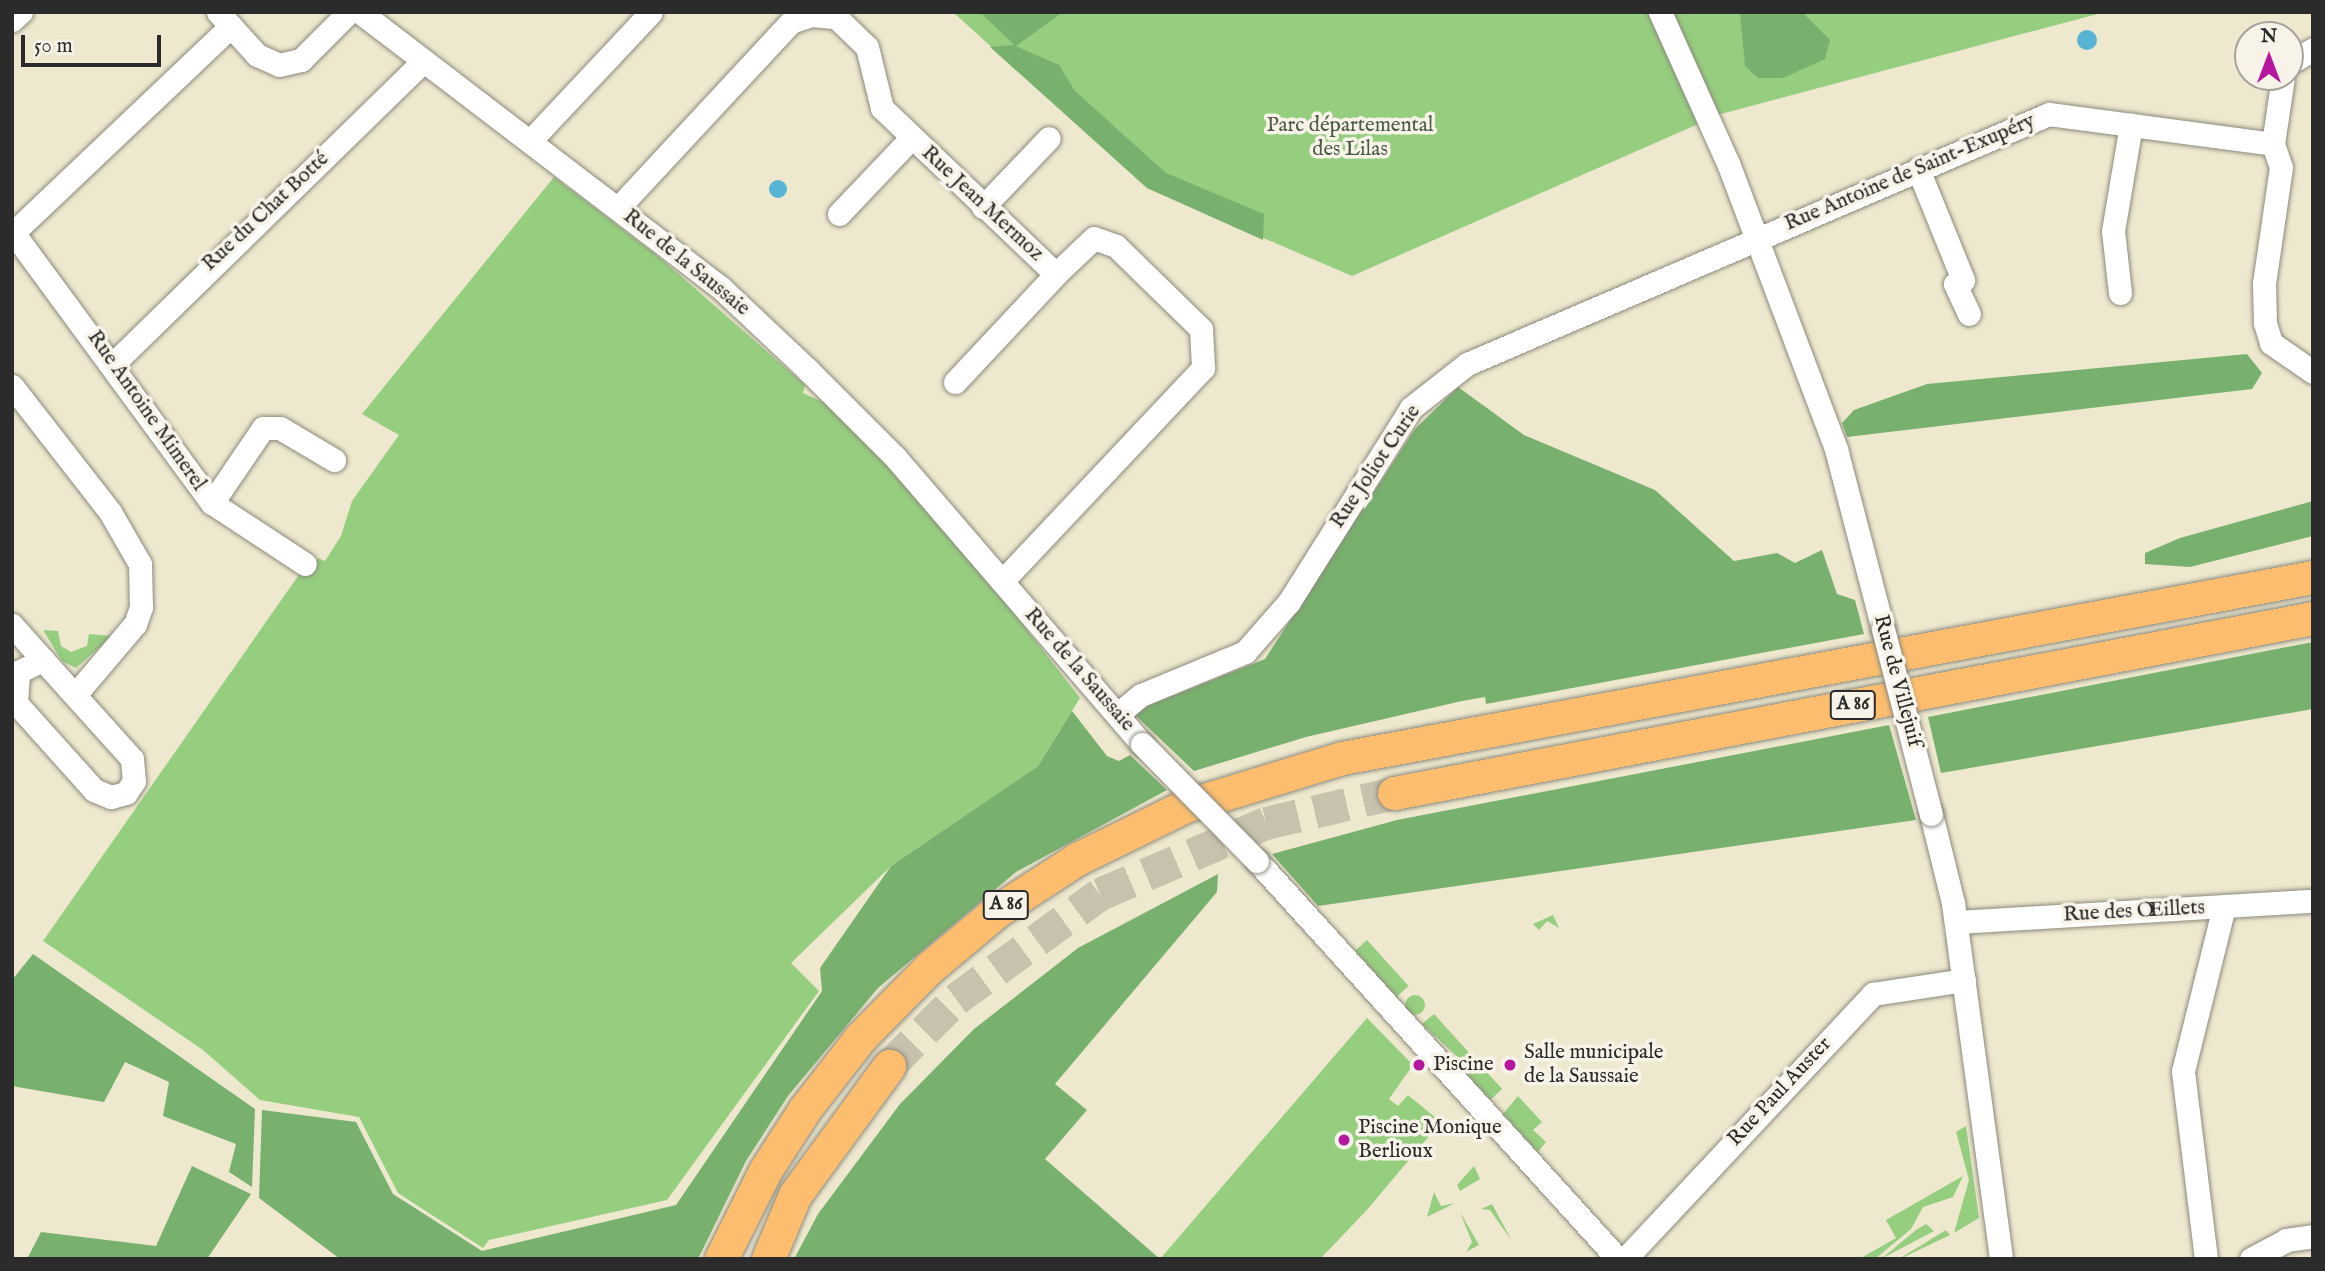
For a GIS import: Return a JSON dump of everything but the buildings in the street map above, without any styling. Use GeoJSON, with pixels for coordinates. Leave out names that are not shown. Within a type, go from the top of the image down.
{"type":"FeatureCollection","features":[{"type":"Feature","properties":{"kind":"highway","name":"A 86"},"geometry":{"type":"LineString","coordinates":[[721,1259],[765,1171],[805,1110],[860,1038],[929,968],[997,911],[1077,859],[1185,806],[1342,758],[2313,577]]}},
{"type":"Feature","properties":{"kind":"highway","name":"A 86"},"geometry":{"type":"LineString","coordinates":[[1394,793],[2313,618]]}},
{"type":"Feature","properties":{"kind":"highway"},"geometry":{"type":"LineString","coordinates":[[768,1259],[802,1184],[889,1066]]}},
{"type":"Feature","properties":{"kind":"street"},"geometry":{"type":"LineString","coordinates":[[12,20],[22,12]]}},
{"type":"Feature","properties":{"kind":"street"},"geometry":{"type":"LineString","coordinates":[[13,232],[225,19],[264,60],[291,64],[349,12]]}},
{"type":"Feature","properties":{"kind":"street","name":"Rue de la Saussaie"},"geometry":{"type":"LineString","coordinates":[[360,12],[420,64],[531,140],[721,288],[808,370],[895,457],[1142,744],[1257,861],[1618,1259]]}},
{"type":"Feature","properties":{"kind":"street"},"geometry":{"type":"LineString","coordinates":[[531,140],[651,12]]}},
{"type":"Feature","properties":{"kind":"street","name":"Rue de Villejuif"},"geometry":{"type":"LineString","coordinates":[[1660,12],[1711,123],[1836,449],[1931,814],[1956,922],[2001,1259]]}},
{"type":"Feature","properties":{"kind":"street","name":"Rue Jean Mermoz"},"geometry":{"type":"LineString","coordinates":[[618,208],[800,16],[836,17],[867,47],[883,108],[911,138],[1056,274],[1094,238],[1116,246],[1201,328],[1203,368],[1002,581]]}},
{"type":"Feature","properties":{"kind":"street","name":"Rue du Chat Botté"},"geometry":{"type":"LineString","coordinates":[[114,363],[420,64]]}},
{"type":"Feature","properties":{"kind":"street"},"geometry":{"type":"LineString","coordinates":[[2281,91],[2273,144],[2281,167],[2264,283],[2265,323],[2271,343],[2313,372]]}},
{"type":"Feature","properties":{"kind":"street","name":"Rue Antoine de Saint-Exupéry"},"geometry":{"type":"LineString","coordinates":[[1756,237],[2049,114],[2273,144]]}},
{"type":"Feature","properties":{"kind":"street"},"geometry":{"type":"LineString","coordinates":[[2120,293],[2113,231],[2131,125]]}},
{"type":"Feature","properties":{"kind":"street"},"geometry":{"type":"LineString","coordinates":[[839,214],[911,138]]}},
{"type":"Feature","properties":{"kind":"street"},"geometry":{"type":"LineString","coordinates":[[983,206],[1049,138]]}},
{"type":"Feature","properties":{"kind":"street"},"geometry":{"type":"LineString","coordinates":[[1918,169],[1964,280],[1955,284],[1969,314]]}},
{"type":"Feature","properties":{"kind":"street","name":"Rue Antoine Mimerel"},"geometry":{"type":"LineString","coordinates":[[13,232],[114,363],[212,503],[305,564]]}},
{"type":"Feature","properties":{"kind":"street","name":"Rue Joliot Curie"},"geometry":{"type":"LineString","coordinates":[[1118,715],[1141,695],[1245,652],[1289,601],[1411,408],[1467,364],[1756,237]]}},
{"type":"Feature","properties":{"kind":"street"},"geometry":{"type":"LineString","coordinates":[[956,382],[1056,274]]}},
{"type":"Feature","properties":{"kind":"street"},"geometry":{"type":"LineString","coordinates":[[12,386],[110,512],[141,564],[141,607],[135,624],[75,695]]}},
{"type":"Feature","properties":{"kind":"street"},"geometry":{"type":"LineString","coordinates":[[212,503],[263,428],[280,428],[334,460]]}},
{"type":"Feature","properties":{"kind":"street"},"geometry":{"type":"LineString","coordinates":[[12,625],[132,758],[134,782],[119,796],[94,790],[16,703],[18,672],[43,660]]}},
{"type":"Feature","properties":{"kind":"street","name":"Rue des Œillets"},"geometry":{"type":"LineString","coordinates":[[1956,922],[2313,901]]}},
{"type":"Feature","properties":{"kind":"street"},"geometry":{"type":"LineString","coordinates":[[2206,1259],[2183,1071],[2224,907]]}},
{"type":"Feature","properties":{"kind":"street","name":"Rue Paul Auster"},"geometry":{"type":"LineString","coordinates":[[1625,1259],[1873,994],[1964,980]]}},
{"type":"Feature","properties":{"kind":"street"},"geometry":{"type":"LineString","coordinates":[[2251,1259],[2286,1240],[2313,1236]]}},
{"type":"Feature","properties":{"kind":"green space","name":"Parc départemental des Lilas"},"geometry":{"type":"Polygon","coordinates":[[[953,12],[2105,12],[1721,114],[1352,276],[1147,188],[953,12]]]}},
{"type":"Feature","properties":{"kind":"green space"},"geometry":{"type":"Polygon","coordinates":[[[980,12],[1063,12],[1016,46],[1059,65],[1075,91],[1166,173],[1264,214],[1263,240],[1147,188],[990,47],[1014,45],[980,12]]]}},
{"type":"Feature","properties":{"kind":"green space"},"geometry":{"type":"Polygon","coordinates":[[[1740,12],[1802,12],[1830,40],[1825,59],[1783,78],[1758,78],[1745,66],[1740,12]]]}},
{"type":"Feature","properties":{"kind":"green space"},"geometry":{"type":"Polygon","coordinates":[[[554,177],[659,257],[805,385],[803,393],[838,409],[950,531],[1080,698],[1038,766],[891,866],[791,963],[819,991],[667,1200],[489,1240],[483,1248],[398,1193],[359,1117],[260,1100],[203,1050],[43,941],[303,569],[307,573],[318,558],[325,561],[341,536],[352,501],[399,435],[362,414],[554,177]]]}},
{"type":"Feature","properties":{"kind":"green space"},"geometry":{"type":"Polygon","coordinates":[[[2247,354],[2262,373],[2252,389],[1847,437],[1842,423],[1854,410],[1927,384],[2247,354]]]}},
{"type":"Feature","properties":{"kind":"green space"},"geometry":{"type":"Polygon","coordinates":[[[1458,387],[1524,435],[1655,490],[1734,561],[1777,553],[1795,563],[1822,550],[1837,594],[1855,600],[1864,634],[1486,704],[1485,697],[1462,701],[1306,737],[1194,771],[1136,716],[1137,710],[1265,659],[1415,429],[1458,387]]]}},
{"type":"Feature","properties":{"kind":"green space"},"geometry":{"type":"Polygon","coordinates":[[[2313,501],[2313,536],[2190,567],[2145,564],[2145,553],[2180,538],[2313,501]]]}},
{"type":"Feature","properties":{"kind":"green space"},"geometry":{"type":"Polygon","coordinates":[[[43,630],[58,631],[61,646],[71,652],[87,646],[89,634],[112,636],[76,668],[62,661],[43,630]]]}},
{"type":"Feature","properties":{"kind":"green space"},"geometry":{"type":"Polygon","coordinates":[[[2313,642],[2313,709],[1941,773],[1928,717],[2313,642]]]}},
{"type":"Feature","properties":{"kind":"green space"},"geometry":{"type":"Polygon","coordinates":[[[1072,711],[1107,756],[1119,761],[1130,755],[1167,790],[1016,872],[878,988],[788,1096],[746,1161],[698,1259],[340,1259],[259,1198],[262,1110],[356,1122],[393,1194],[482,1251],[676,1205],[822,991],[820,968],[891,866],[1038,766],[1072,711]]]}},
{"type":"Feature","properties":{"kind":"green space"},"geometry":{"type":"Polygon","coordinates":[[[1889,725],[1916,820],[1318,906],[1272,854],[1397,820],[1889,725]]]}},
{"type":"Feature","properties":{"kind":"green space"},"geometry":{"type":"Polygon","coordinates":[[[1218,874],[1217,892],[1055,1084],[1087,1110],[1045,1159],[1160,1259],[794,1259],[818,1214],[900,1104],[974,1029],[1078,948],[1218,874]]]}},
{"type":"Feature","properties":{"kind":"green space"},"geometry":{"type":"Polygon","coordinates":[[[1553,915],[1559,928],[1547,921],[1539,930],[1533,924],[1553,915]]]}},
{"type":"Feature","properties":{"kind":"green space"},"geometry":{"type":"Polygon","coordinates":[[[1367,940],[1408,986],[1397,997],[1355,951],[1367,940]]]}},
{"type":"Feature","properties":{"kind":"green space"},"geometry":{"type":"Polygon","coordinates":[[[33,954],[255,1109],[252,1187],[229,1172],[236,1144],[163,1116],[169,1082],[125,1062],[104,1102],[12,1086],[12,980],[33,954]]]}},
{"type":"Feature","properties":{"kind":"green space"},"geometry":{"type":"Polygon","coordinates":[[[1415,995],[1422,998],[1425,1005],[1422,1012],[1415,1015],[1408,1012],[1405,1005],[1408,998],[1415,995]]]}},
{"type":"Feature","properties":{"kind":"green space"},"geometry":{"type":"Polygon","coordinates":[[[1434,1014],[1473,1057],[1465,1064],[1422,1024],[1434,1014]]]}},
{"type":"Feature","properties":{"kind":"green space","name":"Piscine Monique Berlioux"},"geometry":{"type":"Polygon","coordinates":[[[1367,1018],[1413,1065],[1389,1099],[1398,1106],[1408,1095],[1436,1118],[1426,1130],[1430,1135],[1366,1211],[1320,1259],[1160,1259],[1367,1018]]]}},
{"type":"Feature","properties":{"kind":"green space"},"geometry":{"type":"Polygon","coordinates":[[[1479,1064],[1502,1089],[1490,1100],[1467,1075],[1479,1064]]]}},
{"type":"Feature","properties":{"kind":"green space"},"geometry":{"type":"Polygon","coordinates":[[[1518,1096],[1542,1122],[1533,1130],[1546,1142],[1538,1152],[1503,1114],[1518,1096]]]}},
{"type":"Feature","properties":{"kind":"green space"},"geometry":{"type":"Polygon","coordinates":[[[1966,1126],[1979,1218],[1954,1233],[1969,1180],[1956,1132],[1966,1126]]]}},
{"type":"Feature","properties":{"kind":"green space"},"geometry":{"type":"Polygon","coordinates":[[[192,1166],[251,1194],[207,1259],[27,1259],[41,1232],[156,1246],[192,1166]]]}},
{"type":"Feature","properties":{"kind":"green space"},"geometry":{"type":"Polygon","coordinates":[[[1474,1166],[1480,1179],[1460,1191],[1457,1185],[1474,1166]]]}},
{"type":"Feature","properties":{"kind":"green space"},"geometry":{"type":"Polygon","coordinates":[[[1963,1176],[1953,1197],[1923,1207],[1911,1229],[1875,1259],[1859,1259],[1896,1238],[1886,1220],[1963,1176]]]}},
{"type":"Feature","properties":{"kind":"green space"},"geometry":{"type":"Polygon","coordinates":[[[1434,1192],[1441,1206],[1455,1203],[1427,1217],[1434,1192]]]}},
{"type":"Feature","properties":{"kind":"green space"},"geometry":{"type":"Polygon","coordinates":[[[1492,1204],[1512,1241],[1490,1210],[1481,1209],[1492,1204]]]}},
{"type":"Feature","properties":{"kind":"green space"},"geometry":{"type":"Polygon","coordinates":[[[1460,1212],[1479,1245],[1466,1252],[1472,1242],[1460,1212]]]}},
{"type":"Feature","properties":{"kind":"green space"},"geometry":{"type":"Polygon","coordinates":[[[1926,1224],[1934,1231],[1881,1259],[1916,1230],[1926,1224]]]}},
{"type":"Feature","properties":{"kind":"green space"},"geometry":{"type":"Polygon","coordinates":[[[1946,1230],[1950,1235],[1900,1259],[1902,1257],[1946,1230]]]}},
{"type":"Feature","properties":{"kind":"water"},"geometry":{"type":"Polygon","coordinates":[[[2087,30],[2094,33],[2097,40],[2094,47],[2087,50],[2080,47],[2077,40],[2080,33],[2087,30]]]}},
{"type":"Feature","properties":{"kind":"water"},"geometry":{"type":"Polygon","coordinates":[[[778,180],[786,185],[787,189],[782,197],[778,198],[770,193],[769,189],[774,181],[778,180]]]}},
{"type":"Feature","properties":{"kind":"tunnel"},"geometry":{"type":"LineString","coordinates":[[889,1066],[956,999],[1100,894],[1266,823],[1394,793]]}},
{"type":"Feature","properties":{"kind":"place","name":"Piscine"},"geometry":{"type":"Point","coordinates":[1419,1065]}},
{"type":"Feature","properties":{"kind":"place","name":"Salle municipale de la Saussaie"},"geometry":{"type":"Point","coordinates":[1510,1065]}},
{"type":"Feature","properties":{"kind":"place","name":"Piscine Monique Berlioux"},"geometry":{"type":"Point","coordinates":[1344,1140]}}]}
